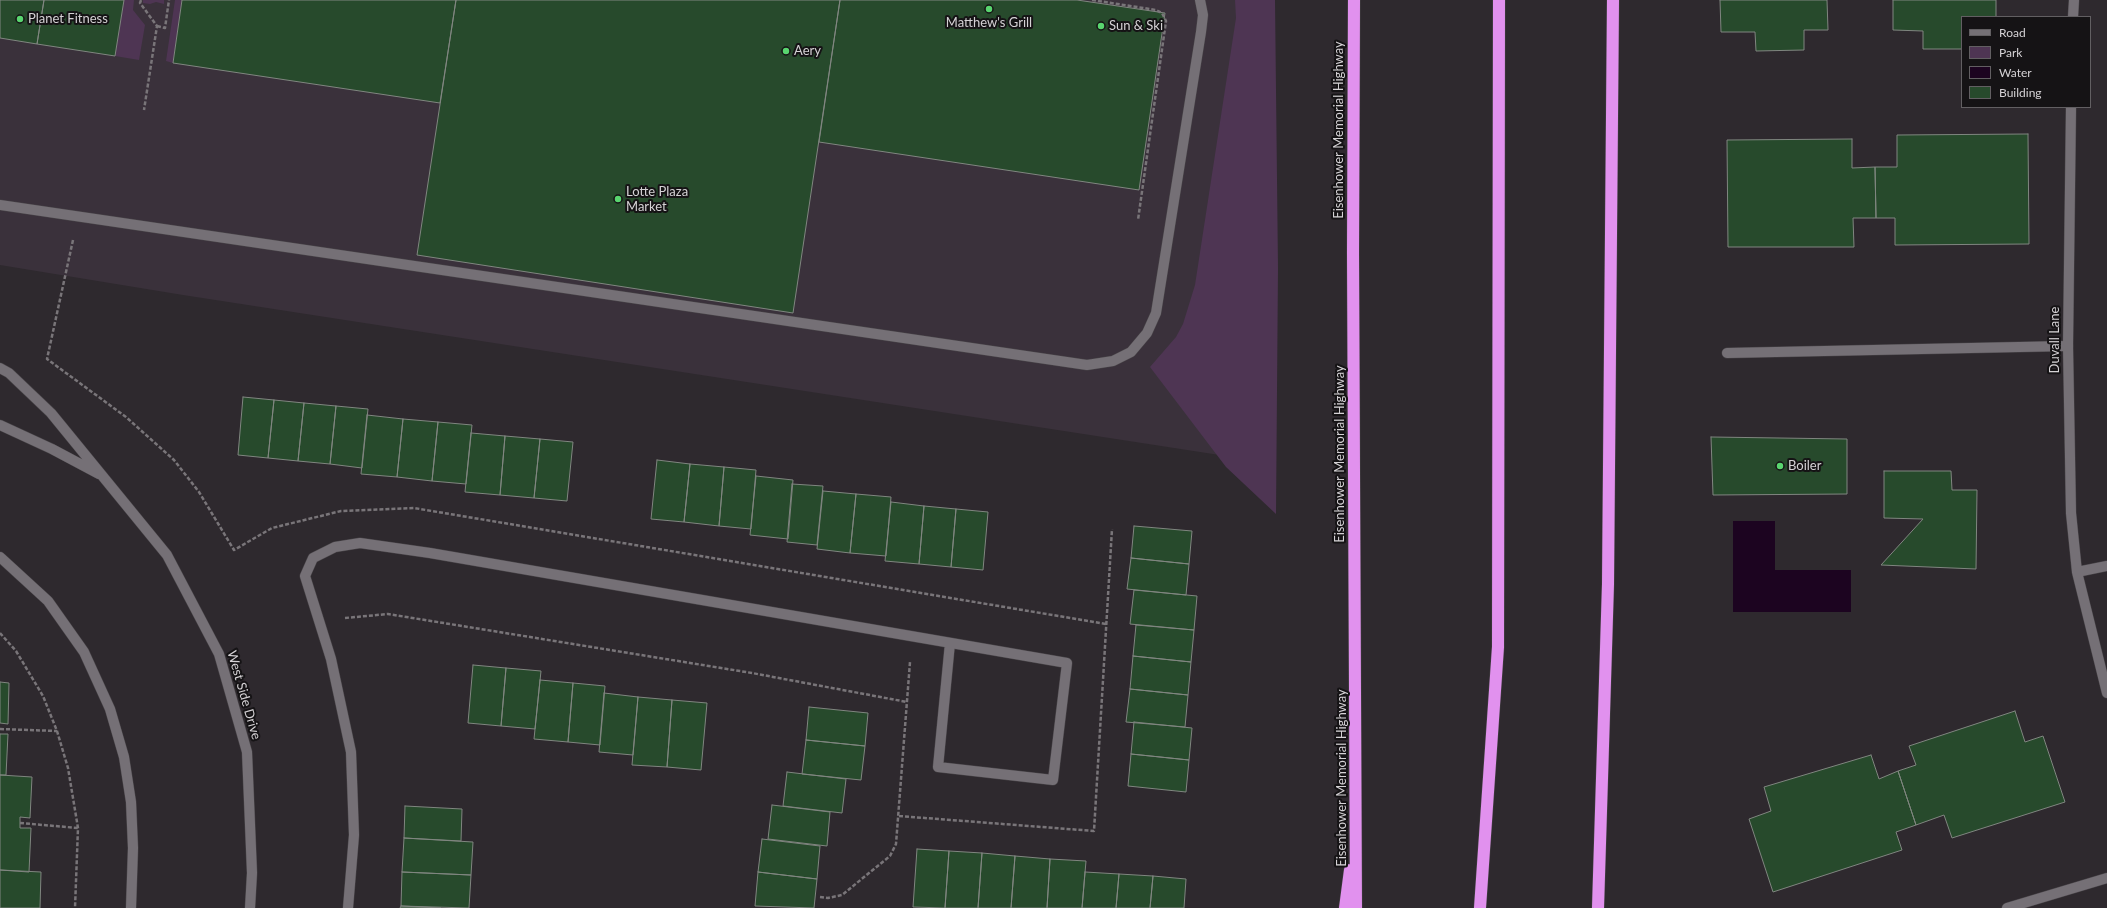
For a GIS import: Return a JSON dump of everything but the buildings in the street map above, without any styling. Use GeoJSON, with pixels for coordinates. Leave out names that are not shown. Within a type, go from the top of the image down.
{"type":"FeatureCollection","features":[{"type":"Feature","properties":{"kind":"highway","name":"Eisenhower Memorial Highway"},"geometry":{"type":"LineString","coordinates":[[1354,0],[1353,253],[1356,908]]}},
{"type":"Feature","properties":{"kind":"highway"},"geometry":{"type":"LineString","coordinates":[[1480,908],[1498,647],[1499,0]]}},
{"type":"Feature","properties":{"kind":"highway"},"geometry":{"type":"LineString","coordinates":[[1598,908],[1608,584],[1613,0]]}},
{"type":"Feature","properties":{"kind":"highway"},"geometry":{"type":"LineString","coordinates":[[1345,908],[1356,817]]}},
{"type":"Feature","properties":{"kind":"street"},"geometry":{"type":"LineString","coordinates":[[0,205],[1087,365],[1113,361],[1131,352],[1147,333],[1156,313],[1201,32],[1203,15],[1200,0]]}},
{"type":"Feature","properties":{"kind":"street"},"geometry":{"type":"LineString","coordinates":[[2073,16],[2074,0]]}},
{"type":"Feature","properties":{"kind":"street","name":"Duvall Lane"},"geometry":{"type":"LineString","coordinates":[[2071,108],[2068,346],[2071,513],[2077,572],[2107,693]]}},
{"type":"Feature","properties":{"kind":"street"},"geometry":{"type":"LineString","coordinates":[[1727,353],[2068,346]]}},
{"type":"Feature","properties":{"kind":"street","name":"West Side Drive"},"geometry":{"type":"LineString","coordinates":[[0,368],[9,374],[51,413],[168,555],[220,654],[247,752],[252,873],[250,908]]}},
{"type":"Feature","properties":{"kind":"street","name":"West Side Drive"},"geometry":{"type":"LineString","coordinates":[[0,425],[52,449],[104,476]]}},
{"type":"Feature","properties":{"kind":"street"},"geometry":{"type":"LineString","coordinates":[[348,908],[354,835],[351,752],[331,659],[305,576],[313,558],[335,547],[360,543],[430,553],[950,644],[1067,662],[1053,780],[938,767],[950,644]]}},
{"type":"Feature","properties":{"kind":"street"},"geometry":{"type":"LineString","coordinates":[[0,557],[48,601],[84,652],[110,709],[124,757],[131,802],[133,848],[131,908]]}},
{"type":"Feature","properties":{"kind":"street"},"geometry":{"type":"LineString","coordinates":[[2077,572],[2107,566]]}},
{"type":"Feature","properties":{"kind":"street"},"geometry":{"type":"LineString","coordinates":[[2007,908],[2107,878]]}},
{"type":"Feature","properties":{"kind":"path"},"geometry":{"type":"LineString","coordinates":[[141,0],[140,3],[157,26],[165,28],[169,0]]}},
{"type":"Feature","properties":{"kind":"path"},"geometry":{"type":"LineString","coordinates":[[1092,0],[1156,10],[1162,12],[1166,21],[1138,220]]}},
{"type":"Feature","properties":{"kind":"path"},"geometry":{"type":"LineString","coordinates":[[144,110],[157,26]]}},
{"type":"Feature","properties":{"kind":"path"},"geometry":{"type":"LineString","coordinates":[[78,216],[47,359],[126,417],[174,460],[199,492],[234,550],[272,528],[341,511],[414,508],[1106,624]]}},
{"type":"Feature","properties":{"kind":"path"},"geometry":{"type":"LineString","coordinates":[[344,625],[342,618],[388,614],[752,673],[907,702]]}},
{"type":"Feature","properties":{"kind":"path"},"geometry":{"type":"LineString","coordinates":[[0,633],[16,651],[43,696],[57,731],[70,776],[78,828],[75,908]]}},
{"type":"Feature","properties":{"kind":"path"},"geometry":{"type":"LineString","coordinates":[[820,897],[828,898],[842,895],[890,856],[896,844],[913,637]]}},
{"type":"Feature","properties":{"kind":"path"},"geometry":{"type":"LineString","coordinates":[[0,729],[57,731]]}},
{"type":"Feature","properties":{"kind":"path"},"geometry":{"type":"LineString","coordinates":[[20,823],[78,828]]}},
{"type":"Feature","properties":{"kind":"shaded area"},"geometry":{"type":"Polygon","coordinates":[[[0,0],[1240,0],[1239,458],[183,295],[0,265],[0,0]]]}},
{"type":"Feature","properties":{"kind":"green space"},"geometry":{"type":"Polygon","coordinates":[[[124,0],[134,0],[133,10],[145,25],[139,60],[115,56],[124,0]]]}},
{"type":"Feature","properties":{"kind":"green space"},"geometry":{"type":"Polygon","coordinates":[[[143,0],[164,0],[164,4],[156,2],[150,4],[143,3],[143,0]]]}},
{"type":"Feature","properties":{"kind":"green space"},"geometry":{"type":"Polygon","coordinates":[[[175,0],[182,0],[173,63],[166,61],[175,0]]]}},
{"type":"Feature","properties":{"kind":"green space"},"geometry":{"type":"Polygon","coordinates":[[[1235,0],[1275,0],[1278,268],[1276,514],[1226,467],[1150,367],[1176,337],[1183,324],[1195,285],[1236,18],[1235,0]]]}},
{"type":"Feature","properties":{"kind":"water"},"geometry":{"type":"Polygon","coordinates":[[[1733,521],[1775,521],[1775,570],[1851,570],[1851,612],[1733,612],[1733,521]]]}},
{"type":"Feature","properties":{"kind":"place","name":"Matthew's Grill"},"geometry":{"type":"Point","coordinates":[989,9]}},
{"type":"Feature","properties":{"kind":"place","name":"Planet Fitness"},"geometry":{"type":"Point","coordinates":[20,19]}},
{"type":"Feature","properties":{"kind":"place","name":"Sun & Ski"},"geometry":{"type":"Point","coordinates":[1101,26]}},
{"type":"Feature","properties":{"kind":"place","name":"Aery"},"geometry":{"type":"Point","coordinates":[786,51]}},
{"type":"Feature","properties":{"kind":"place","name":"Lotte Plaza Market"},"geometry":{"type":"Point","coordinates":[618,199]}},
{"type":"Feature","properties":{"kind":"place","name":"Boiler"},"geometry":{"type":"Point","coordinates":[1780,466]}}]}
